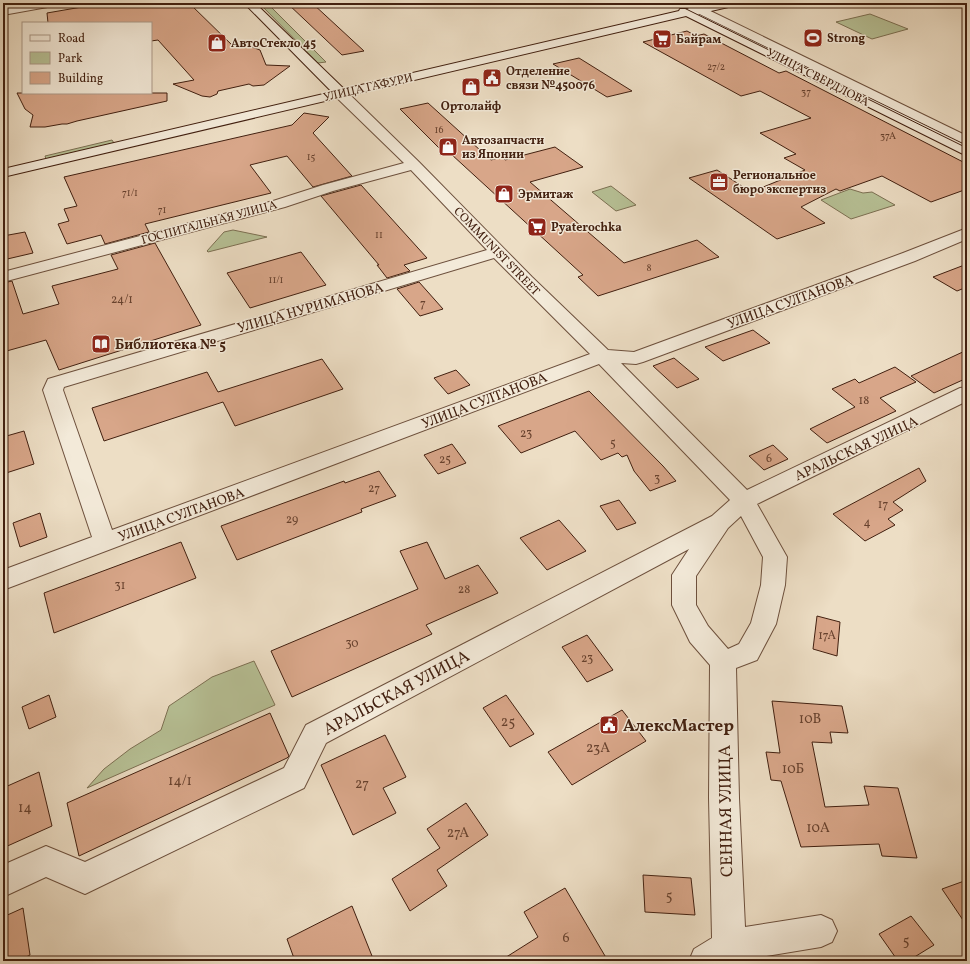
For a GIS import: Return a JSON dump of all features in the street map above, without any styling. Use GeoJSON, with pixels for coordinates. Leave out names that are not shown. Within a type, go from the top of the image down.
{"type":"FeatureCollection","features":[{"type":"Feature","properties":{"kind":"street"},"geometry":{"type":"LineString","coordinates":[[3,12],[53,3]]}},
{"type":"Feature","properties":{"kind":"street","name":"COMMUNIST STREET"},"geometry":{"type":"LineString","coordinates":[[249,3],[414,165],[497,252],[602,356],[744,501]]}},
{"type":"Feature","properties":{"kind":"street","name":"УЛИЦА СВЕРДЛОВА"},"geometry":{"type":"LineString","coordinates":[[669,3],[691,8],[967,152]]}},
{"type":"Feature","properties":{"kind":"street","name":"УЛИЦА ГАФУРИ"},"geometry":{"type":"LineString","coordinates":[[3,173],[341,94],[691,8],[733,3]]}},
{"type":"Feature","properties":{"kind":"street"},"geometry":{"type":"LineString","coordinates":[[691,8],[967,142]]}},
{"type":"Feature","properties":{"kind":"street","name":"ГОСПИТАЛЬНАЯ УЛИЦА"},"geometry":{"type":"LineString","coordinates":[[3,277],[279,204],[324,189],[414,165]]}},
{"type":"Feature","properties":{"kind":"street","name":"УЛИЦА СУЛТАНОВА"},"geometry":{"type":"LineString","coordinates":[[3,580],[602,356],[636,358],[967,234]]}},
{"type":"Feature","properties":{"kind":"street","name":"УЛИЦА НУРИМАНОВА"},"geometry":{"type":"LineString","coordinates":[[105,542],[53,390],[55,384],[63,380],[497,252]]}},
{"type":"Feature","properties":{"kind":"street","name":"АРАЛЬСКАЯ УЛИЦА"},"geometry":{"type":"LineString","coordinates":[[744,501],[967,393]]}},
{"type":"Feature","properties":{"kind":"street"},"geometry":{"type":"LineString","coordinates":[[744,501],[775,557],[773,586],[763,624],[748,652],[723,662],[698,634],[684,605],[684,575],[720,522],[744,501]]}},
{"type":"Feature","properties":{"kind":"street","name":"АРАЛЬСКАЯ УЛИЦА"},"geometry":{"type":"LineString","coordinates":[[3,881],[46,861],[85,878],[294,778],[316,734],[720,522]]}},
{"type":"Feature","properties":{"kind":"street","name":"СЕННАЯ УЛИЦА"},"geometry":{"type":"LineString","coordinates":[[722,956],[724,798],[723,662]]}},
{"type":"Feature","properties":{"kind":"street"},"geometry":{"type":"LineString","coordinates":[[722,956],[821,931]]}},
{"type":"Feature","properties":{"kind":"green space"},"geometry":{"type":"Polygon","coordinates":[[[259,3],[267,3],[326,62],[318,63],[259,3]]]}},
{"type":"Feature","properties":{"kind":"green space"},"geometry":{"type":"Polygon","coordinates":[[[870,14],[908,29],[872,39],[836,22],[870,14]]]}},
{"type":"Feature","properties":{"kind":"green space"},"geometry":{"type":"Polygon","coordinates":[[[112,140],[114,143],[46,159],[45,156],[112,140]]]}},
{"type":"Feature","properties":{"kind":"green space"},"geometry":{"type":"Polygon","coordinates":[[[611,186],[636,205],[616,211],[592,192],[611,186]]]}},
{"type":"Feature","properties":{"kind":"green space"},"geometry":{"type":"Polygon","coordinates":[[[850,189],[863,193],[872,192],[895,205],[851,219],[821,200],[850,189]]]}},
{"type":"Feature","properties":{"kind":"green space"},"geometry":{"type":"Polygon","coordinates":[[[233,230],[267,237],[208,252],[207,251],[224,232],[233,230]]]}},
{"type":"Feature","properties":{"kind":"green space"},"geometry":{"type":"Polygon","coordinates":[[[254,661],[275,705],[87,788],[104,769],[130,749],[161,730],[169,706],[212,677],[254,661]]]}},
{"type":"Feature","properties":{"kind":"building"},"geometry":{"type":"Polygon","coordinates":[[[105,3],[189,3],[233,46],[249,43],[252,47],[260,50],[266,65],[290,66],[264,85],[253,86],[249,84],[218,91],[217,94],[210,97],[202,96],[173,84],[194,80],[158,40],[152,41],[152,22],[48,22],[47,13],[105,3]]]}},
{"type":"Feature","properties":{"kind":"building"},"geometry":{"type":"Polygon","coordinates":[[[287,3],[312,3],[364,51],[342,55],[287,3]]]}},
{"type":"Feature","properties":{"kind":"building"},"geometry":{"type":"Polygon","coordinates":[[[687,31],[696,36],[704,34],[779,73],[786,71],[967,164],[967,189],[931,202],[882,176],[840,191],[836,189],[801,207],[825,223],[777,239],[689,178],[717,170],[751,192],[805,170],[784,158],[796,154],[760,133],[811,118],[760,91],[741,96],[643,42],[687,31]]]}},
{"type":"Feature","properties":{"kind":"building"},"geometry":{"type":"Polygon","coordinates":[[[579,58],[632,91],[607,97],[553,64],[579,58]]]}},
{"type":"Feature","properties":{"kind":"building"},"geometry":{"type":"Polygon","coordinates":[[[17,93],[167,93],[167,101],[67,124],[45,127],[30,127],[33,115],[25,109],[17,93]]]}},
{"type":"Feature","properties":{"kind":"building"},"geometry":{"type":"Polygon","coordinates":[[[428,103],[491,160],[502,157],[505,160],[555,147],[583,167],[530,182],[624,263],[697,240],[719,257],[598,296],[578,277],[583,275],[451,154],[446,155],[400,109],[428,103]]]}},
{"type":"Feature","properties":{"kind":"building"},"geometry":{"type":"Polygon","coordinates":[[[304,113],[329,117],[313,133],[352,176],[313,187],[287,156],[250,165],[271,193],[145,224],[149,232],[105,244],[101,235],[67,244],[58,224],[69,221],[64,209],[77,206],[64,177],[292,125],[304,113]]]}},
{"type":"Feature","properties":{"kind":"building"},"geometry":{"type":"Polygon","coordinates":[[[361,185],[427,258],[404,265],[410,271],[387,278],[377,265],[379,265],[321,196],[361,185]]]}},
{"type":"Feature","properties":{"kind":"building"},"geometry":{"type":"Polygon","coordinates":[[[25,232],[33,253],[3,260],[3,236],[25,232]]]}},
{"type":"Feature","properties":{"kind":"building"},"geometry":{"type":"Polygon","coordinates":[[[155,243],[201,325],[59,370],[46,340],[3,352],[3,283],[12,281],[23,314],[59,304],[52,286],[118,269],[111,255],[155,243]]]}},
{"type":"Feature","properties":{"kind":"building"},"geometry":{"type":"Polygon","coordinates":[[[301,252],[326,285],[250,308],[227,273],[301,252]]]}},
{"type":"Feature","properties":{"kind":"building"},"geometry":{"type":"Polygon","coordinates":[[[967,264],[967,287],[957,291],[933,277],[967,264]]]}},
{"type":"Feature","properties":{"kind":"building"},"geometry":{"type":"Polygon","coordinates":[[[419,282],[443,309],[420,316],[397,289],[419,282]]]}},
{"type":"Feature","properties":{"kind":"building"},"geometry":{"type":"Polygon","coordinates":[[[753,330],[770,343],[723,361],[705,347],[753,330]]]}},
{"type":"Feature","properties":{"kind":"building"},"geometry":{"type":"Polygon","coordinates":[[[967,350],[967,378],[934,393],[911,376],[967,350]]]}},
{"type":"Feature","properties":{"kind":"building"},"geometry":{"type":"Polygon","coordinates":[[[674,358],[699,379],[677,388],[653,366],[674,358]]]}},
{"type":"Feature","properties":{"kind":"building"},"geometry":{"type":"Polygon","coordinates":[[[322,359],[343,389],[235,426],[223,402],[104,441],[92,408],[207,372],[218,392],[322,359]]]}},
{"type":"Feature","properties":{"kind":"building"},"geometry":{"type":"Polygon","coordinates":[[[895,367],[916,382],[880,398],[896,411],[827,443],[810,429],[855,407],[832,389],[855,379],[859,383],[895,367]]]}},
{"type":"Feature","properties":{"kind":"building"},"geometry":{"type":"Polygon","coordinates":[[[456,370],[470,385],[448,394],[434,378],[456,370]]]}},
{"type":"Feature","properties":{"kind":"building"},"geometry":{"type":"Polygon","coordinates":[[[589,391],[676,481],[650,491],[634,471],[627,455],[622,457],[618,453],[601,460],[575,431],[521,453],[498,426],[589,391]]]}},
{"type":"Feature","properties":{"kind":"building"},"geometry":{"type":"Polygon","coordinates":[[[24,431],[34,464],[3,474],[3,437],[24,431]]]}},
{"type":"Feature","properties":{"kind":"building"},"geometry":{"type":"Polygon","coordinates":[[[452,444],[466,463],[438,474],[424,455],[452,444]]]}},
{"type":"Feature","properties":{"kind":"building"},"geometry":{"type":"Polygon","coordinates":[[[773,445],[788,459],[764,470],[749,456],[773,445]]]}},
{"type":"Feature","properties":{"kind":"building"},"geometry":{"type":"Polygon","coordinates":[[[919,468],[926,481],[893,502],[903,510],[888,519],[895,525],[865,541],[833,514],[919,468]]]}},
{"type":"Feature","properties":{"kind":"building"},"geometry":{"type":"Polygon","coordinates":[[[379,471],[396,496],[361,509],[362,512],[237,560],[221,526],[344,481],[345,483],[379,471]]]}},
{"type":"Feature","properties":{"kind":"building"},"geometry":{"type":"Polygon","coordinates":[[[619,500],[636,523],[617,530],[600,506],[619,500]]]}},
{"type":"Feature","properties":{"kind":"building"},"geometry":{"type":"Polygon","coordinates":[[[40,513],[47,537],[20,547],[13,523],[40,513]]]}},
{"type":"Feature","properties":{"kind":"building"},"geometry":{"type":"Polygon","coordinates":[[[559,520],[586,551],[547,570],[520,538],[559,520]]]}},
{"type":"Feature","properties":{"kind":"building"},"geometry":{"type":"Polygon","coordinates":[[[181,542],[196,578],[54,633],[44,593],[181,542]]]}},
{"type":"Feature","properties":{"kind":"building"},"geometry":{"type":"Polygon","coordinates":[[[427,542],[445,579],[478,565],[498,593],[426,625],[432,634],[292,697],[271,651],[418,589],[400,551],[427,542]]]}},
{"type":"Feature","properties":{"kind":"building"},"geometry":{"type":"Polygon","coordinates":[[[817,616],[840,622],[837,656],[813,649],[817,616]]]}},
{"type":"Feature","properties":{"kind":"building"},"geometry":{"type":"Polygon","coordinates":[[[587,635],[613,670],[587,682],[562,647],[587,635]]]}},
{"type":"Feature","properties":{"kind":"building"},"geometry":{"type":"Polygon","coordinates":[[[49,695],[56,717],[29,729],[22,707],[49,695]]]}},
{"type":"Feature","properties":{"kind":"building"},"geometry":{"type":"Polygon","coordinates":[[[506,695],[534,734],[510,747],[483,708],[506,695]]]}},
{"type":"Feature","properties":{"kind":"building"},"geometry":{"type":"Polygon","coordinates":[[[772,701],[842,706],[848,733],[830,732],[832,743],[812,742],[825,807],[869,805],[864,786],[898,788],[917,858],[882,856],[879,844],[801,847],[781,781],[771,780],[766,752],[780,753],[772,701]]]}},
{"type":"Feature","properties":{"kind":"building"},"geometry":{"type":"Polygon","coordinates":[[[622,710],[646,741],[572,785],[548,752],[622,710]]]}},
{"type":"Feature","properties":{"kind":"building"},"geometry":{"type":"Polygon","coordinates":[[[270,713],[289,756],[287,758],[79,856],[67,803],[270,713]]]}},
{"type":"Feature","properties":{"kind":"building"},"geometry":{"type":"Polygon","coordinates":[[[385,735],[406,777],[383,788],[396,813],[353,835],[321,765],[385,735]]]}},
{"type":"Feature","properties":{"kind":"building"},"geometry":{"type":"Polygon","coordinates":[[[39,772],[52,826],[3,848],[3,788],[39,772]]]}},
{"type":"Feature","properties":{"kind":"building"},"geometry":{"type":"Polygon","coordinates":[[[466,803],[488,835],[437,870],[447,886],[410,911],[392,879],[440,848],[427,829],[466,803]]]}},
{"type":"Feature","properties":{"kind":"building"},"geometry":{"type":"Polygon","coordinates":[[[643,875],[691,878],[695,915],[645,912],[643,875]]]}},
{"type":"Feature","properties":{"kind":"building"},"geometry":{"type":"Polygon","coordinates":[[[967,880],[967,926],[942,889],[967,880]]]}},
{"type":"Feature","properties":{"kind":"building"},"geometry":{"type":"Polygon","coordinates":[[[565,888],[608,961],[500,961],[538,937],[524,912],[565,888]]]}},
{"type":"Feature","properties":{"kind":"building"},"geometry":{"type":"Polygon","coordinates":[[[352,906],[374,961],[295,961],[287,939],[352,906]]]}},
{"type":"Feature","properties":{"kind":"building"},"geometry":{"type":"Polygon","coordinates":[[[23,908],[30,955],[18,961],[3,961],[3,917],[23,908]]]}},
{"type":"Feature","properties":{"kind":"building"},"geometry":{"type":"Polygon","coordinates":[[[911,916],[934,945],[908,961],[898,961],[879,934],[911,916]]]}},
{"type":"Feature","properties":{"kind":"tram line"},"geometry":{"type":"LineString","coordinates":[[674,3],[967,148]]}},
{"type":"Feature","properties":{"kind":"place","name":"Strong"},"geometry":{"type":"Point","coordinates":[813,38]}},
{"type":"Feature","properties":{"kind":"place","name":"Байрам"},"geometry":{"type":"Point","coordinates":[662,39]}},
{"type":"Feature","properties":{"kind":"place","name":"АвтоСтекло 45"},"geometry":{"type":"Point","coordinates":[217,43]}},
{"type":"Feature","properties":{"kind":"place","name":"Отделение связи №450076"},"geometry":{"type":"Point","coordinates":[492,78]}},
{"type":"Feature","properties":{"kind":"place","name":"Ортолайф"},"geometry":{"type":"Point","coordinates":[471,87]}},
{"type":"Feature","properties":{"kind":"place","name":"Автозапчасти из Японии"},"geometry":{"type":"Point","coordinates":[448,147]}},
{"type":"Feature","properties":{"kind":"place","name":"Региональное бюро экспертиз"},"geometry":{"type":"Point","coordinates":[719,182]}},
{"type":"Feature","properties":{"kind":"place","name":"Эрмитаж"},"geometry":{"type":"Point","coordinates":[504,194]}},
{"type":"Feature","properties":{"kind":"place","name":"Pyaterochka"},"geometry":{"type":"Point","coordinates":[537,227]}},
{"type":"Feature","properties":{"kind":"place","name":"Библиотека № 5"},"geometry":{"type":"Point","coordinates":[101,344]}},
{"type":"Feature","properties":{"kind":"place","name":"АлексМастер"},"geometry":{"type":"Point","coordinates":[609,725]}}]}
